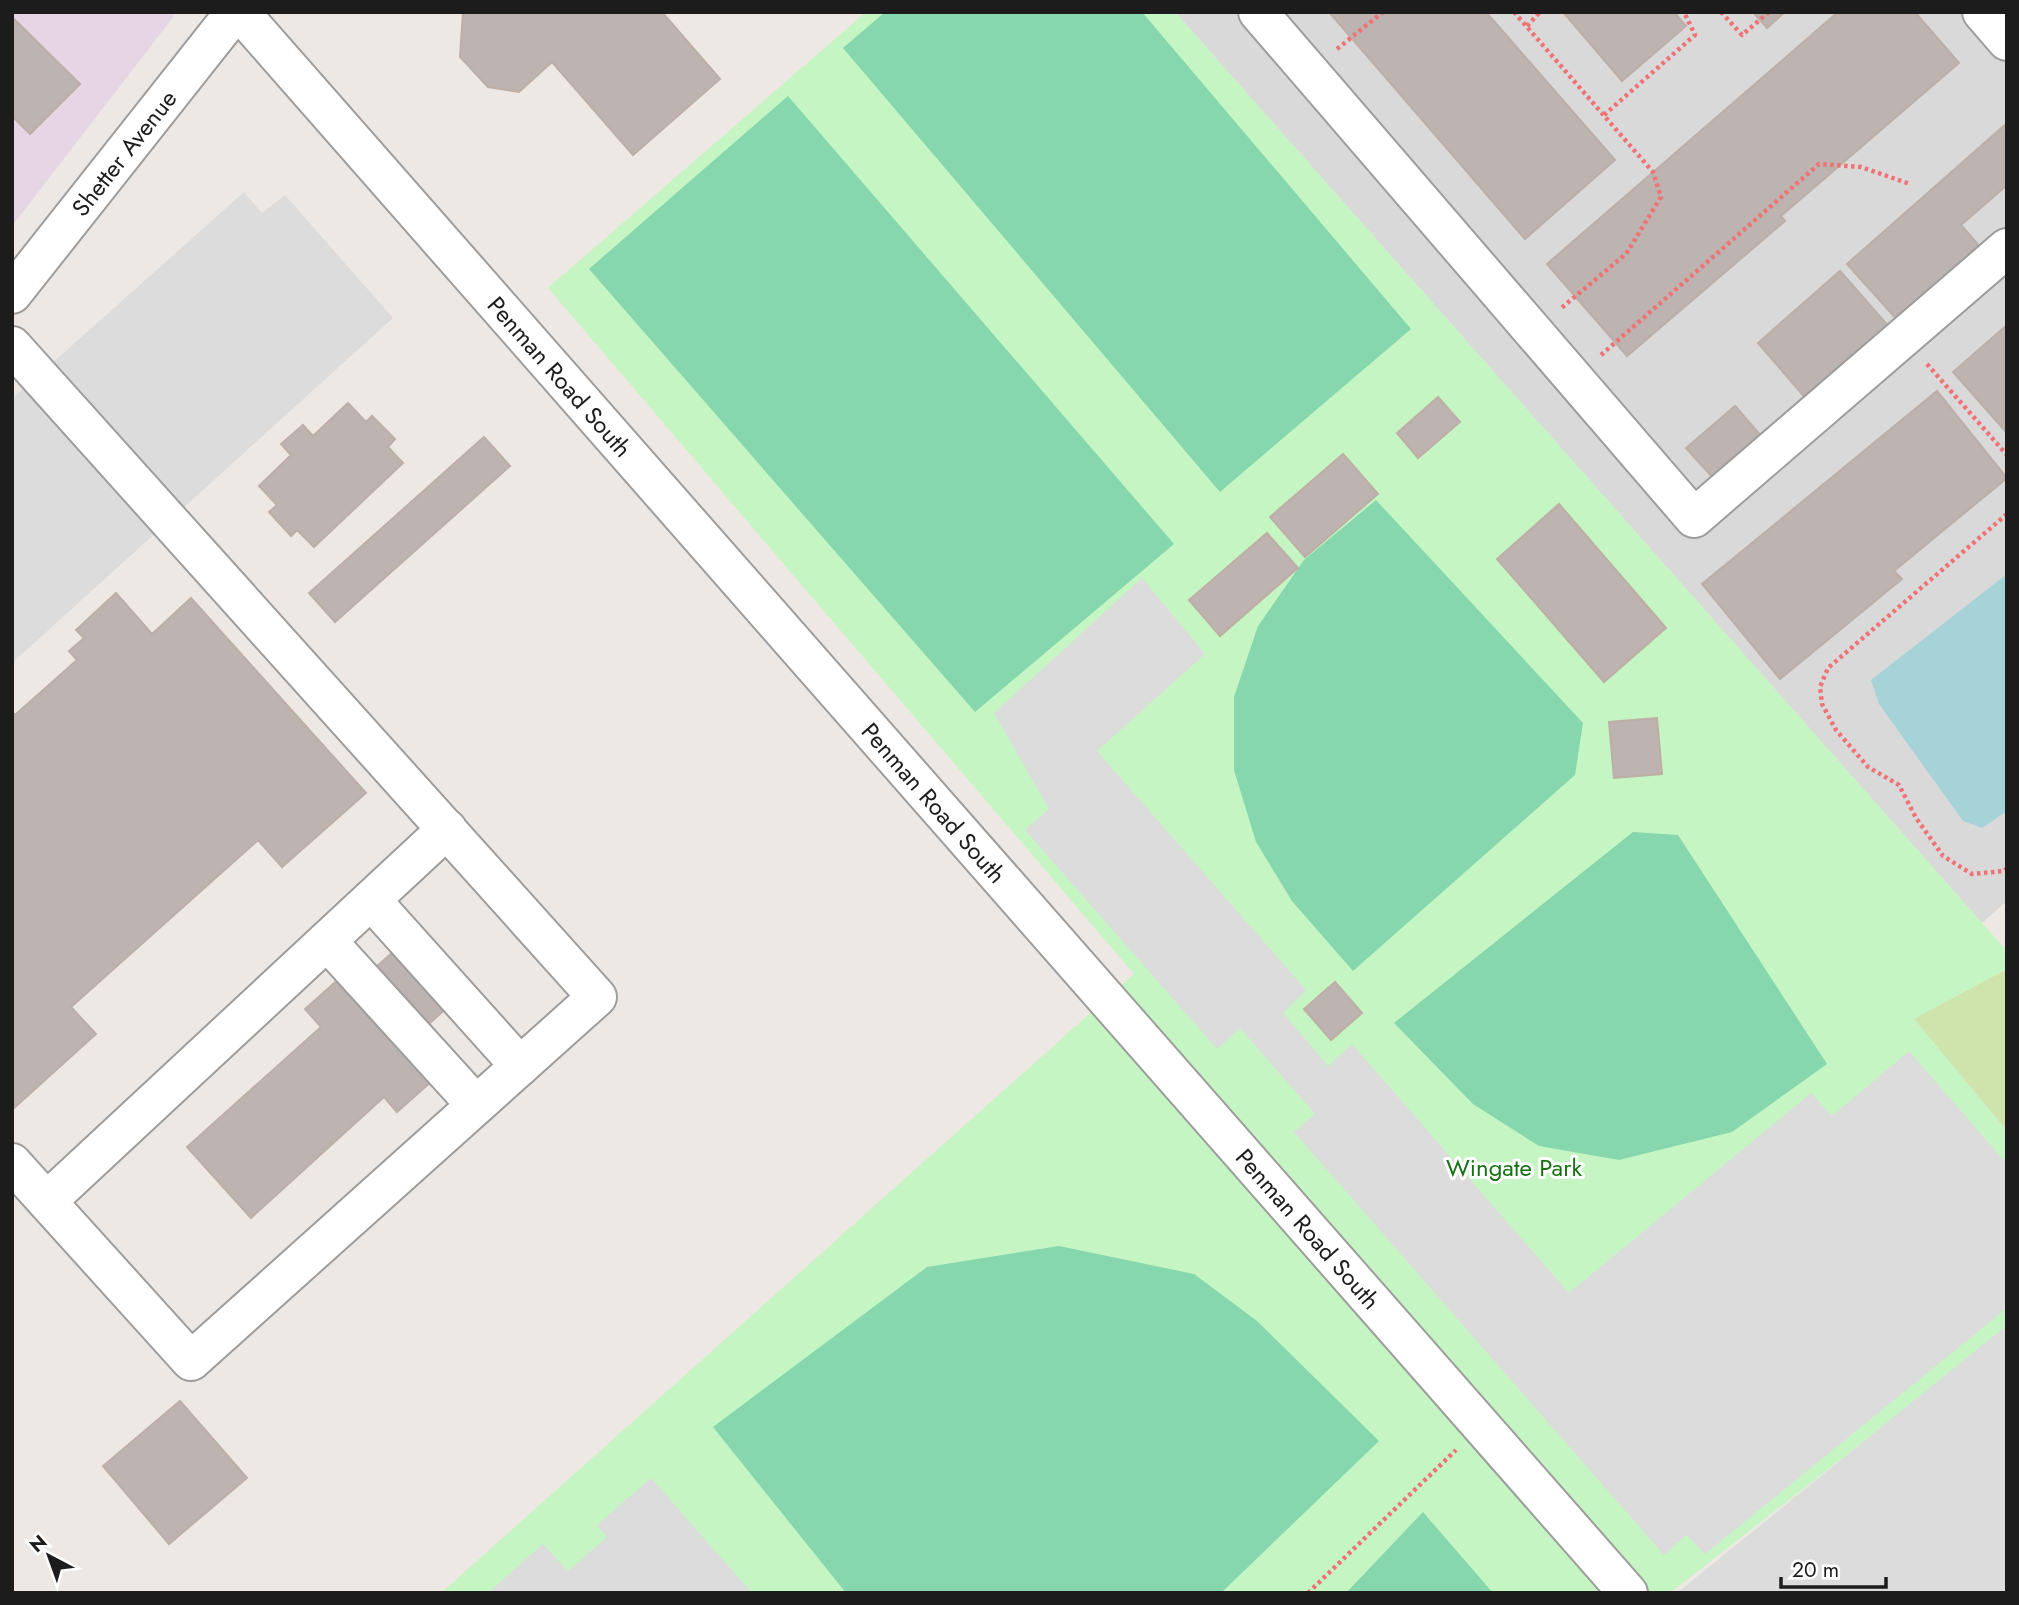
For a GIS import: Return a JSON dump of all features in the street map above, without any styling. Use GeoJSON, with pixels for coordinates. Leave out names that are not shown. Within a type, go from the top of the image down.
{"type":"FeatureCollection","features":[{"type":"Feature","properties":{"kind":"street","name":"Shetter Avenue"},"geometry":{"type":"LineString","coordinates":[[12,294],[237,12]]}},
{"type":"Feature","properties":{"kind":"street","name":"Penman Road South"},"geometry":{"type":"LineString","coordinates":[[237,12],[1628,1593]]}},
{"type":"Feature","properties":{"kind":"street"},"geometry":{"type":"LineString","coordinates":[[1258,12],[1694,518],[2007,248]]}},
{"type":"Feature","properties":{"kind":"street"},"geometry":{"type":"LineString","coordinates":[[1982,12],[2007,41]]}},
{"type":"Feature","properties":{"kind":"street"},"geometry":{"type":"LineString","coordinates":[[12,346],[597,996],[191,1360],[12,1163]]}},
{"type":"Feature","properties":{"kind":"street"},"geometry":{"type":"LineString","coordinates":[[47,1201],[447,829]]}},
{"type":"Feature","properties":{"kind":"street"},"geometry":{"type":"LineString","coordinates":[[371,900],[520,1066]]}},
{"type":"Feature","properties":{"kind":"street"},"geometry":{"type":"LineString","coordinates":[[327,941],[476,1105]]}},
{"type":"Feature","properties":{"kind":"path"},"geometry":{"type":"LineString","coordinates":[[1309,72],[1382,12]]}},
{"type":"Feature","properties":{"kind":"path"},"geometry":{"type":"LineString","coordinates":[[1514,12],[1653,172],[1661,198],[1626,254],[1533,331]]}},
{"type":"Feature","properties":{"kind":"path"},"geometry":{"type":"LineString","coordinates":[[1527,26],[1540,12]]}},
{"type":"Feature","properties":{"kind":"path"},"geometry":{"type":"LineString","coordinates":[[1604,115],[1695,35],[1684,12]]}},
{"type":"Feature","properties":{"kind":"path"},"geometry":{"type":"LineString","coordinates":[[1721,12],[1742,35],[1769,12]]}},
{"type":"Feature","properties":{"kind":"path"},"geometry":{"type":"LineString","coordinates":[[1574,379],[1819,164],[1861,167],[1910,184]]}},
{"type":"Feature","properties":{"kind":"path"},"geometry":{"type":"LineString","coordinates":[[1904,337],[2007,455]]}},
{"type":"Feature","properties":{"kind":"path"},"geometry":{"type":"LineString","coordinates":[[2007,514],[1828,668],[1820,687],[1822,704],[1836,730],[1868,767],[1899,785],[1916,818],[1943,856],[1972,874],[2004,871],[2007,868]]}},
{"type":"Feature","properties":{"kind":"path"},"geometry":{"type":"LineString","coordinates":[[1308,1593],[1481,1426]]}},
{"type":"Feature","properties":{"kind":"shaded area"},"geometry":{"type":"Polygon","coordinates":[[[12,12],[170,12],[174,16],[12,226],[12,12]]]}},
{"type":"Feature","properties":{"kind":"shaded area"},"geometry":{"type":"Polygon","coordinates":[[[1175,12],[2007,12],[2007,901],[1982,923],[1175,12]]]}},
{"type":"Feature","properties":{"kind":"shaded area"},"geometry":{"type":"Polygon","coordinates":[[[244,192],[262,213],[285,195],[393,318],[12,663],[12,399],[244,192]]]}},
{"type":"Feature","properties":{"kind":"shaded area"},"geometry":{"type":"Polygon","coordinates":[[[1142,578],[1205,654],[1097,751],[1306,990],[1283,1013],[1328,1066],[1352,1044],[1569,1293],[1811,1093],[1832,1116],[1909,1051],[2007,1164],[2007,1308],[1705,1554],[1687,1535],[1664,1555],[1294,1132],[1315,1114],[1240,1028],[1217,1049],[1025,830],[1049,809],[994,713],[1142,578]]]}},
{"type":"Feature","properties":{"kind":"shaded area"},"geometry":{"type":"Polygon","coordinates":[[[2007,1325],[2007,1593],[1677,1593],[2007,1325]]]}},
{"type":"Feature","properties":{"kind":"shaded area"},"geometry":{"type":"Polygon","coordinates":[[[651,1478],[752,1593],[490,1591],[543,1544],[568,1571],[607,1537],[597,1525],[651,1478]]]}},
{"type":"Feature","properties":{"kind":"green space","name":"Wingate Park"},"geometry":{"type":"Polygon","coordinates":[[[866,12],[1175,12],[2007,951],[2007,969],[1914,1019],[2007,1131],[2007,1329],[1670,1593],[441,1593],[1134,974],[548,288],[866,12]]]}},
{"type":"Feature","properties":{"kind":"green space"},"geometry":{"type":"Polygon","coordinates":[[[885,12],[1142,12],[1411,329],[1220,492],[843,48],[885,12]]]}},
{"type":"Feature","properties":{"kind":"green space"},"geometry":{"type":"Polygon","coordinates":[[[788,96],[1174,544],[975,712],[589,269],[788,96]]]}},
{"type":"Feature","properties":{"kind":"green space"},"geometry":{"type":"Polygon","coordinates":[[[1376,500],[1583,723],[1575,775],[1353,971],[1292,901],[1256,842],[1234,770],[1234,697],[1258,626],[1304,560],[1376,500]]]}},
{"type":"Feature","properties":{"kind":"green space"},"geometry":{"type":"Polygon","coordinates":[[[1633,832],[1678,835],[1827,1064],[1732,1132],[1619,1160],[1539,1146],[1473,1104],[1394,1023],[1633,832]]]}},
{"type":"Feature","properties":{"kind":"green space"},"geometry":{"type":"Polygon","coordinates":[[[2007,969],[2007,1131],[1913,1018],[2007,969]]]}},
{"type":"Feature","properties":{"kind":"green space"},"geometry":{"type":"Polygon","coordinates":[[[1059,1246],[1194,1274],[1257,1321],[1379,1441],[1221,1593],[846,1593],[713,1427],[927,1267],[1059,1246]]]}},
{"type":"Feature","properties":{"kind":"green space"},"geometry":{"type":"Polygon","coordinates":[[[1423,1512],[1493,1593],[1346,1593],[1423,1512]]]}},
{"type":"Feature","properties":{"kind":"water"},"geometry":{"type":"Polygon","coordinates":[[[2007,574],[2007,811],[1982,828],[1963,821],[1879,704],[1871,680],[2007,574]]]}},
{"type":"Feature","properties":{"kind":"building"},"geometry":{"type":"Polygon","coordinates":[[[463,12],[662,12],[720,79],[633,155],[552,62],[519,92],[488,87],[460,57],[463,12]]]}},
{"type":"Feature","properties":{"kind":"building"},"geometry":{"type":"Polygon","coordinates":[[[1329,12],[1486,12],[1615,160],[1525,239],[1329,12]]]}},
{"type":"Feature","properties":{"kind":"building"},"geometry":{"type":"Polygon","coordinates":[[[1563,12],[1674,12],[1686,26],[1622,81],[1563,12]]]}},
{"type":"Feature","properties":{"kind":"building"},"geometry":{"type":"Polygon","coordinates":[[[1753,12],[1785,12],[1767,28],[1753,12]]]}},
{"type":"Feature","properties":{"kind":"building"},"geometry":{"type":"Polygon","coordinates":[[[1838,12],[1915,12],[1959,63],[1781,216],[1785,221],[1627,356],[1547,264],[1838,12]]]}},
{"type":"Feature","properties":{"kind":"building"},"geometry":{"type":"Polygon","coordinates":[[[12,17],[80,84],[30,134],[12,116],[12,17]]]}},
{"type":"Feature","properties":{"kind":"building"},"geometry":{"type":"Polygon","coordinates":[[[2007,123],[2007,185],[1961,225],[1982,249],[1899,322],[1847,264],[2007,123]]]}},
{"type":"Feature","properties":{"kind":"building"},"geometry":{"type":"Polygon","coordinates":[[[1840,271],[1891,329],[1808,401],[1758,343],[1840,271]]]}},
{"type":"Feature","properties":{"kind":"building"},"geometry":{"type":"Polygon","coordinates":[[[2007,325],[2007,433],[1953,372],[2007,325]]]}},
{"type":"Feature","properties":{"kind":"building"},"geometry":{"type":"Polygon","coordinates":[[[1937,391],[2007,478],[1894,571],[1902,579],[1780,679],[1702,584],[1937,391]]]}},
{"type":"Feature","properties":{"kind":"building"},"geometry":{"type":"Polygon","coordinates":[[[1438,397],[1460,422],[1418,458],[1397,433],[1438,397]]]}},
{"type":"Feature","properties":{"kind":"building"},"geometry":{"type":"Polygon","coordinates":[[[348,403],[366,422],[372,416],[395,439],[388,447],[403,463],[314,547],[297,530],[291,536],[269,512],[277,505],[259,486],[291,455],[281,444],[303,425],[313,436],[348,403]]]}},
{"type":"Feature","properties":{"kind":"building"},"geometry":{"type":"Polygon","coordinates":[[[1735,406],[1762,437],[1714,479],[1686,448],[1735,406]]]}},
{"type":"Feature","properties":{"kind":"building"},"geometry":{"type":"Polygon","coordinates":[[[484,437],[510,466],[335,622],[309,593],[484,437]]]}},
{"type":"Feature","properties":{"kind":"building"},"geometry":{"type":"Polygon","coordinates":[[[1343,454],[1378,494],[1305,557],[1270,517],[1343,454]]]}},
{"type":"Feature","properties":{"kind":"building"},"geometry":{"type":"Polygon","coordinates":[[[1559,504],[1666,628],[1604,682],[1497,559],[1559,504]]]}},
{"type":"Feature","properties":{"kind":"building"},"geometry":{"type":"Polygon","coordinates":[[[1267,533],[1298,568],[1220,636],[1189,600],[1267,533]]]}},
{"type":"Feature","properties":{"kind":"building"},"geometry":{"type":"Polygon","coordinates":[[[116,593],[152,634],[191,598],[366,793],[282,867],[258,840],[71,1007],[96,1034],[13,1109],[12,712],[15,715],[77,660],[69,651],[84,638],[76,630],[116,593]]]}},
{"type":"Feature","properties":{"kind":"building"},"geometry":{"type":"Polygon","coordinates":[[[1657,718],[1662,774],[1614,778],[1609,722],[1657,718]]]}},
{"type":"Feature","properties":{"kind":"building"},"geometry":{"type":"Polygon","coordinates":[[[401,945],[453,1002],[420,1032],[367,975],[401,945]]]}},
{"type":"Feature","properties":{"kind":"building"},"geometry":{"type":"Polygon","coordinates":[[[340,978],[432,1081],[397,1112],[384,1097],[251,1218],[187,1147],[321,1027],[305,1009],[340,978]]]}},
{"type":"Feature","properties":{"kind":"building"},"geometry":{"type":"Polygon","coordinates":[[[1335,982],[1362,1013],[1331,1040],[1304,1009],[1335,982]]]}},
{"type":"Feature","properties":{"kind":"building"},"geometry":{"type":"Polygon","coordinates":[[[180,1401],[247,1478],[169,1544],[103,1466],[180,1401]]]}}]}
